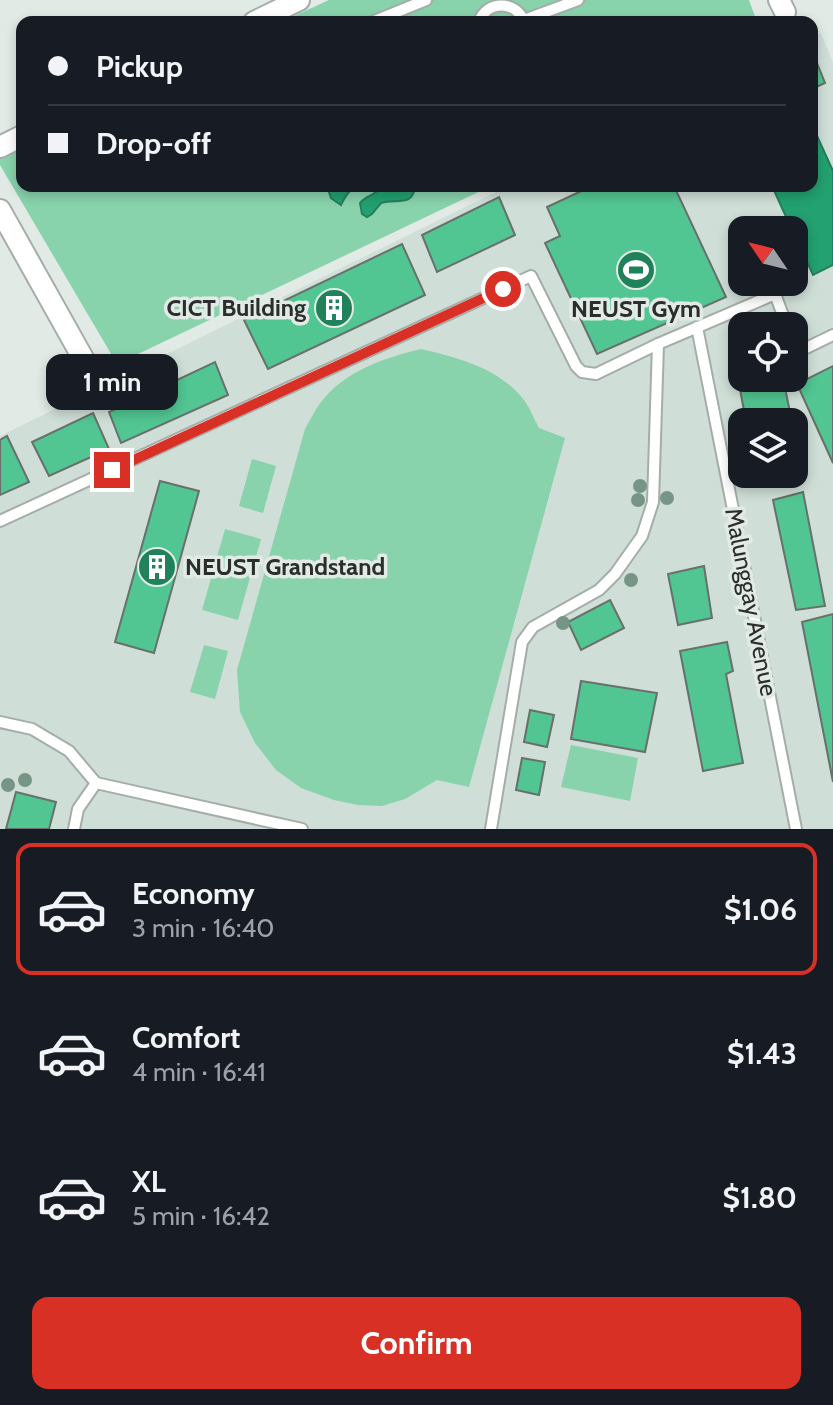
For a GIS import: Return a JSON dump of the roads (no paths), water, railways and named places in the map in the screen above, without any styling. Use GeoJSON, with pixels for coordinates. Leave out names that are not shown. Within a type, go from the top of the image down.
{"type":"FeatureCollection","features":[{"type":"Feature","properties":{"kind":"street"},"geometry":{"type":"LineString","coordinates":[[266,16],[299,0]]}},
{"type":"Feature","properties":{"kind":"street"},"geometry":{"type":"LineString","coordinates":[[0,210],[93,376]]}},
{"type":"Feature","properties":{"kind":"lane"},"geometry":{"type":"LineString","coordinates":[[387,16],[426,0]]}},
{"type":"Feature","properties":{"kind":"lane"},"geometry":{"type":"LineString","coordinates":[[537,16],[578,0]]}},
{"type":"Feature","properties":{"kind":"lane"},"geometry":{"type":"LineString","coordinates":[[481,16],[483,10],[496,1],[517,8],[521,16]]}},
{"type":"Feature","properties":{"kind":"lane"},"geometry":{"type":"LineString","coordinates":[[0,521],[531,276],[576,366],[582,372],[596,374],[728,314]]}},
{"type":"Feature","properties":{"kind":"lane"},"geometry":{"type":"LineString","coordinates":[[732,312],[775,294],[782,312]]}},
{"type":"Feature","properties":{"kind":"lane","name":"Malunggay Avenue"},"geometry":{"type":"LineString","coordinates":[[697,327],[796,829]]}},
{"type":"Feature","properties":{"kind":"lane"},"geometry":{"type":"LineString","coordinates":[[808,347],[833,335]]}},
{"type":"Feature","properties":{"kind":"lane"},"geometry":{"type":"LineString","coordinates":[[491,829],[522,642],[533,627],[599,590],[615,574],[642,536],[653,502],[658,344]]}},
{"type":"Feature","properties":{"kind":"lane"},"geometry":{"type":"LineString","coordinates":[[0,722],[32,729],[69,751],[96,783],[302,829]]}},
{"type":"Feature","properties":{"kind":"lane"},"geometry":{"type":"LineString","coordinates":[[74,829],[78,809],[96,783]]}},
{"type":"Feature","properties":{"kind":"place","name":"NEUST Gym"},"geometry":{"type":"Point","coordinates":[636,270]}},
{"type":"Feature","properties":{"kind":"place","name":"CICT Building"},"geometry":{"type":"Point","coordinates":[334,308]}},
{"type":"Feature","properties":{"kind":"place","name":"NEUST Grandstand"},"geometry":{"type":"Point","coordinates":[157,567]}}]}
